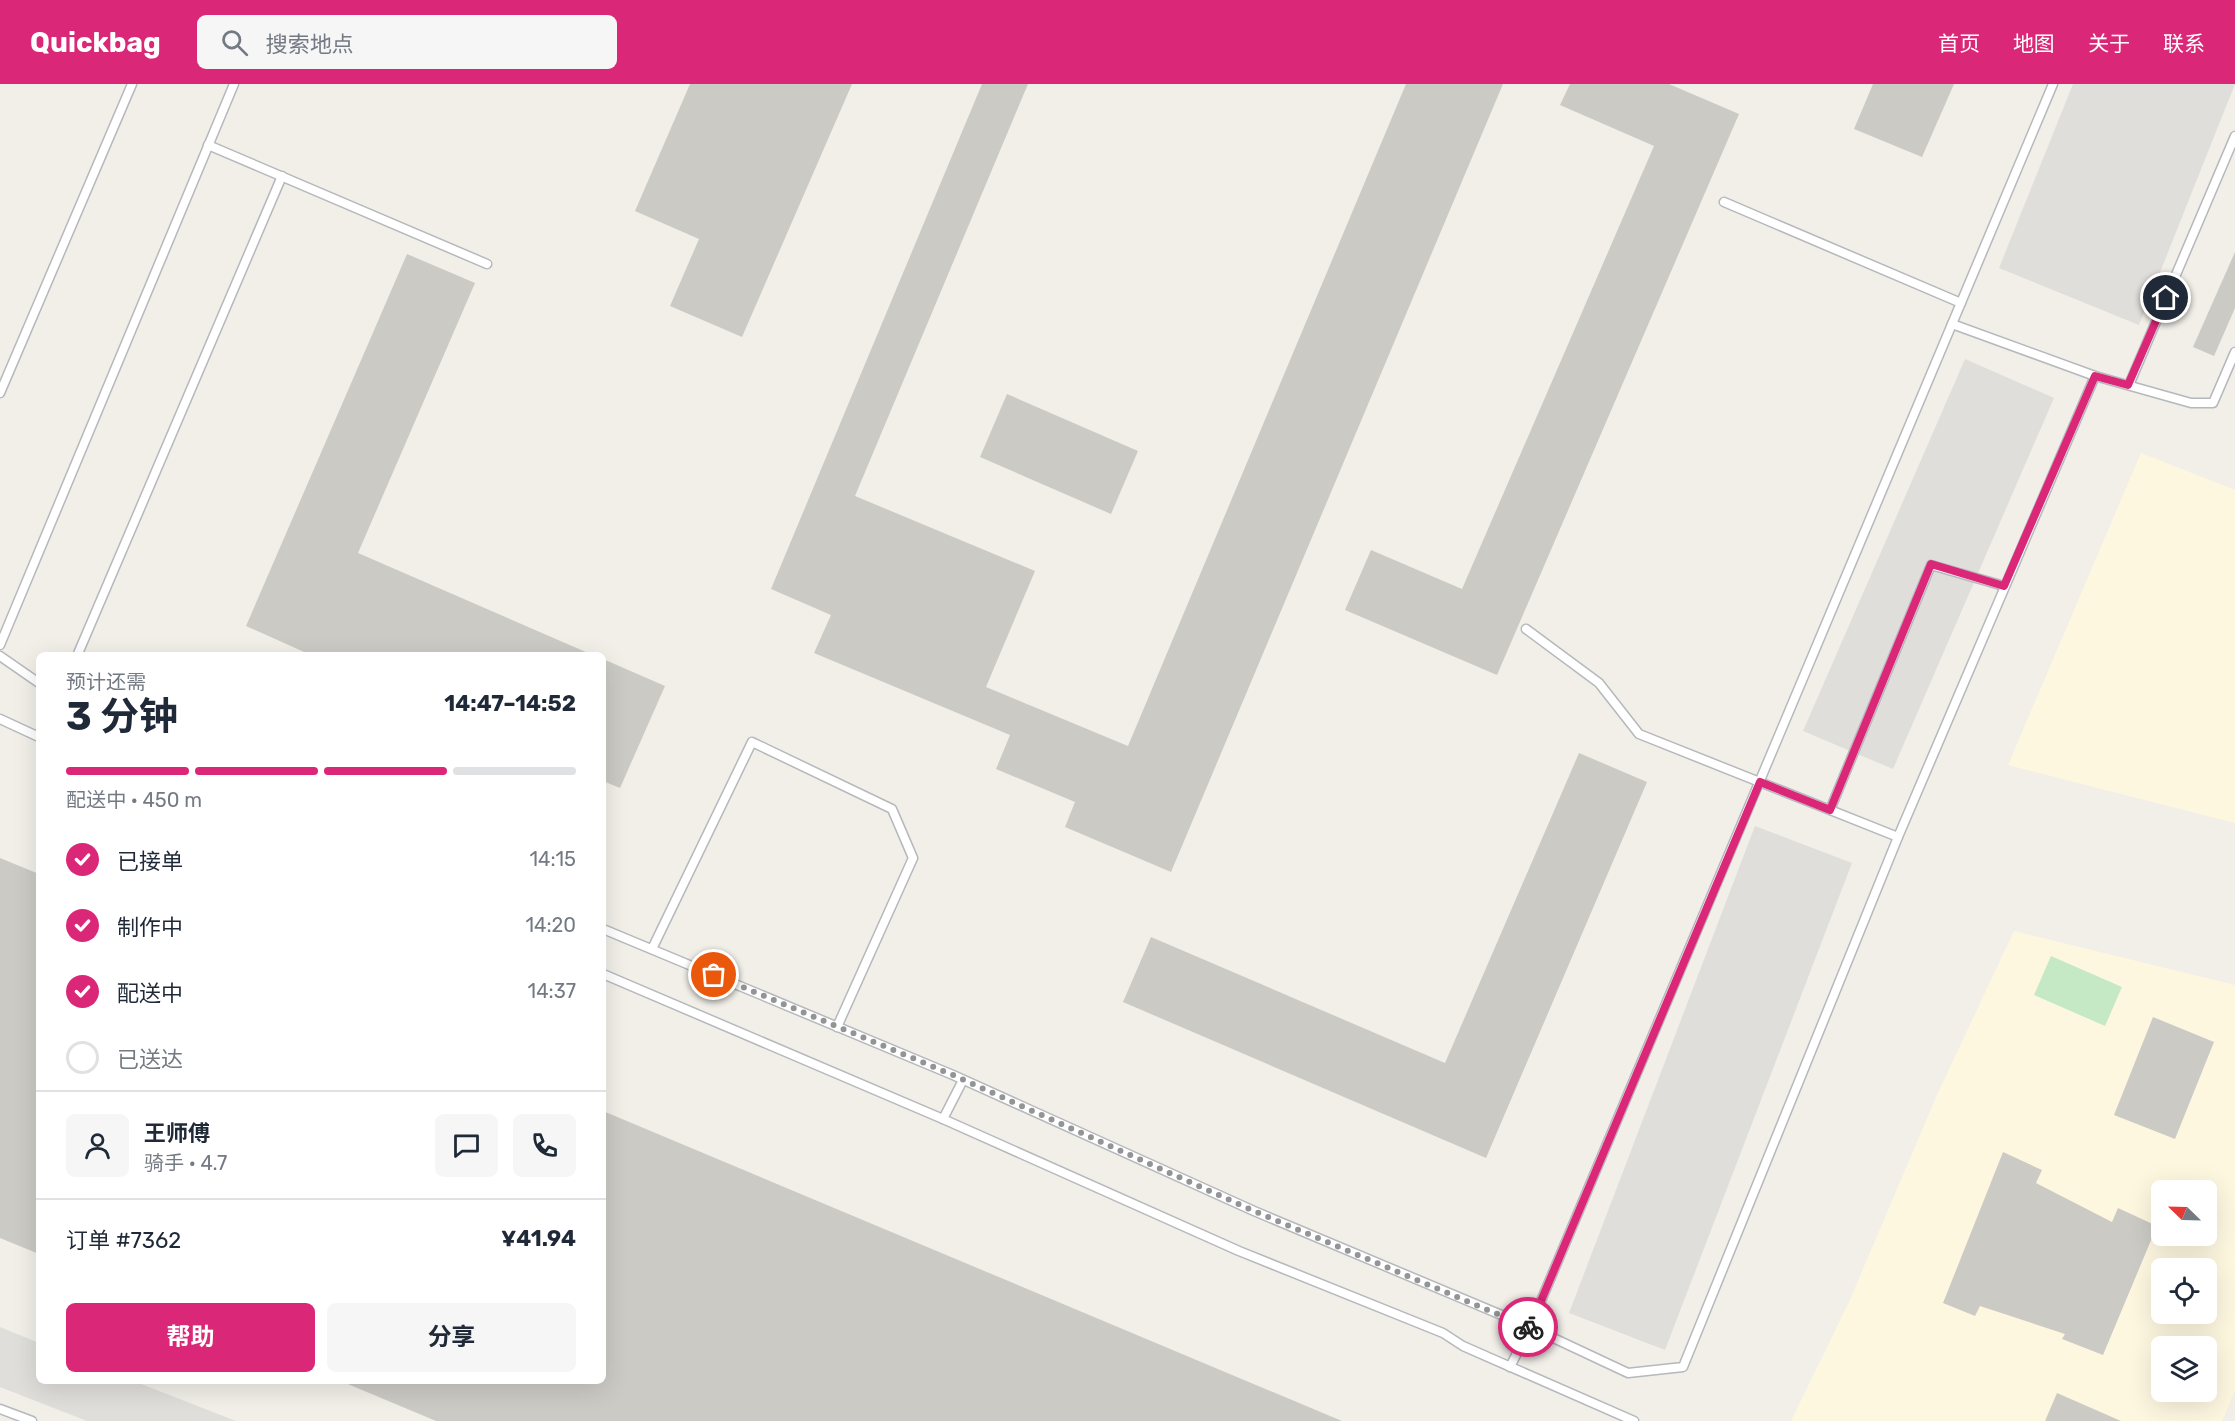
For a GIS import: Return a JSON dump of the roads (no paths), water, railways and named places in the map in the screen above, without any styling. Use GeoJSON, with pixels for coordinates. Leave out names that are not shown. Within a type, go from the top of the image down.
{"type":"FeatureCollection","features":[{"type":"Feature","properties":{"kind":"lane"},"geometry":{"type":"LineString","coordinates":[[0,393],[132,84]]}},
{"type":"Feature","properties":{"kind":"lane"},"geometry":{"type":"LineString","coordinates":[[0,645],[234,84]]}},
{"type":"Feature","properties":{"kind":"lane"},"geometry":{"type":"LineString","coordinates":[[1510,1367],[1530,1327],[2053,84]]}},
{"type":"Feature","properties":{"kind":"lane"},"geometry":{"type":"LineString","coordinates":[[2128,385],[2235,136]]}},
{"type":"Feature","properties":{"kind":"lane"},"geometry":{"type":"LineString","coordinates":[[208,145],[488,264]]}},
{"type":"Feature","properties":{"kind":"lane"},"geometry":{"type":"LineString","coordinates":[[78,652],[282,176]]}},
{"type":"Feature","properties":{"kind":"lane"},"geometry":{"type":"LineString","coordinates":[[1724,202],[1961,303]]}},
{"type":"Feature","properties":{"kind":"lane"},"geometry":{"type":"LineString","coordinates":[[1952,324],[2095,376],[2191,403],[2213,403],[2235,352]]}},
{"type":"Feature","properties":{"kind":"lane"},"geometry":{"type":"LineString","coordinates":[[606,930],[963,1080],[1254,1211],[1530,1327],[1628,1373],[1683,1367],[1898,837],[2095,376]]}},
{"type":"Feature","properties":{"kind":"lane"},"geometry":{"type":"LineString","coordinates":[[1830,810],[1931,564],[2004,586]]}},
{"type":"Feature","properties":{"kind":"lane"},"geometry":{"type":"LineString","coordinates":[[1526,629],[1599,683],[1639,734],[1898,837]]}},
{"type":"Feature","properties":{"kind":"lane"},"geometry":{"type":"LineString","coordinates":[[0,657],[36,681]]}},
{"type":"Feature","properties":{"kind":"lane"},"geometry":{"type":"LineString","coordinates":[[0,719],[36,736]]}},
{"type":"Feature","properties":{"kind":"lane"},"geometry":{"type":"LineString","coordinates":[[652,949],[752,742],[892,809],[913,858],[837,1027]]}},
{"type":"Feature","properties":{"kind":"lane"},"geometry":{"type":"LineString","coordinates":[[606,975],[943,1119],[1239,1251],[1443,1333],[1463,1346],[1634,1421]]}},
{"type":"Feature","properties":{"kind":"lane"},"geometry":{"type":"LineString","coordinates":[[943,1119],[963,1080]]}},
{"type":"Feature","properties":{"kind":"lane"},"geometry":{"type":"LineString","coordinates":[[0,1409],[32,1421]]}}]}
